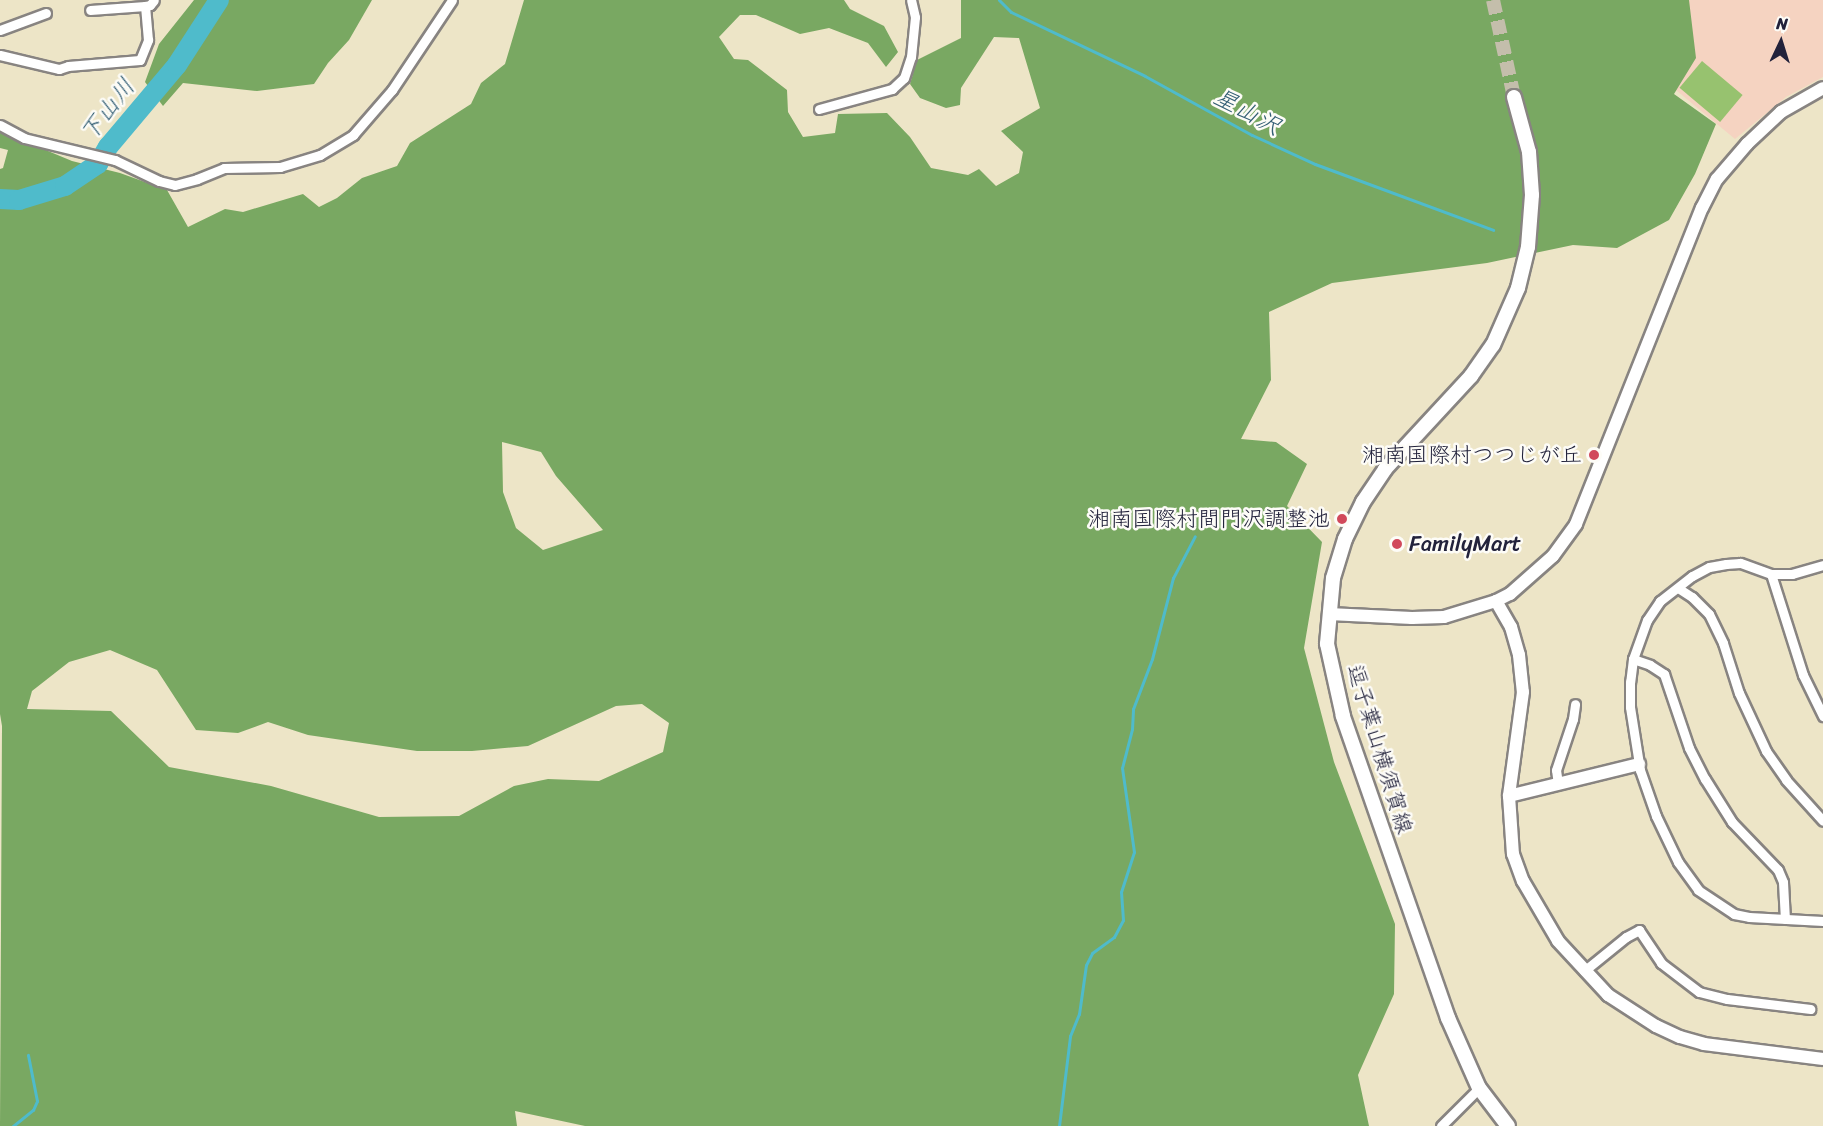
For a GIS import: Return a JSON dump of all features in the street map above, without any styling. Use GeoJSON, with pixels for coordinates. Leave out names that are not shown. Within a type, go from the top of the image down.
{"type":"FeatureCollection","features":[{"type":"Feature","properties":{"kind":"main road","name":"逗子葉山横須賀線"},"geometry":{"type":"LineString","coordinates":[[1508,1126],[1479,1088],[1448,1018],[1343,716],[1328,644],[1333,578],[1344,539],[1363,502],[1385,469],[1471,376],[1493,345],[1518,288],[1528,247],[1532,195],[1528,152],[1514,97]]}},
{"type":"Feature","properties":{"kind":"street"},"geometry":{"type":"LineString","coordinates":[[90,10],[145,6],[150,5],[154,0]]}},
{"type":"Feature","properties":{"kind":"street"},"geometry":{"type":"LineString","coordinates":[[0,125],[24,138],[115,160],[159,181],[175,184],[197,179],[224,168],[280,167],[320,155],[353,135],[392,90],[452,0]]}},
{"type":"Feature","properties":{"kind":"street"},"geometry":{"type":"LineString","coordinates":[[819,109],[892,89],[904,78],[911,57],[915,17],[911,0]]}},
{"type":"Feature","properties":{"kind":"street"},"geometry":{"type":"LineString","coordinates":[[0,55],[59,69],[68,66],[140,60],[148,40],[145,6]]}},
{"type":"Feature","properties":{"kind":"street"},"geometry":{"type":"LineString","coordinates":[[0,30],[46,13]]}},
{"type":"Feature","properties":{"kind":"street"},"geometry":{"type":"LineString","coordinates":[[1329,614],[1412,618],[1444,617],[1496,601],[1527,580],[1553,556],[1576,524],[1702,208],[1718,179],[1747,144],[1781,112],[1823,88]]}},
{"type":"Feature","properties":{"kind":"street"},"geometry":{"type":"LineString","coordinates":[[1823,565],[1792,574],[1771,574],[1740,563],[1709,567],[1660,601],[1647,620],[1633,659],[1630,706],[1639,764],[1656,816],[1678,862],[1698,890],[1734,914],[1823,921]]}},
{"type":"Feature","properties":{"kind":"street"},"geometry":{"type":"LineString","coordinates":[[1771,574],[1803,675],[1823,716]]}},
{"type":"Feature","properties":{"kind":"street"},"geometry":{"type":"LineString","coordinates":[[1678,588],[1692,597],[1709,614],[1723,643],[1739,693],[1766,751],[1786,780],[1823,821]]}},
{"type":"Feature","properties":{"kind":"street"},"geometry":{"type":"LineString","coordinates":[[1496,601],[1511,627],[1520,655],[1523,692],[1509,796],[1513,854],[1522,881],[1558,941],[1608,995],[1628,1009],[1680,1037],[1713,1046],[1823,1059]]}},
{"type":"Feature","properties":{"kind":"street"},"geometry":{"type":"LineString","coordinates":[[1633,659],[1650,665],[1664,674],[1689,748],[1705,779],[1732,822],[1778,870],[1783,882],[1785,919]]}},
{"type":"Feature","properties":{"kind":"street"},"geometry":{"type":"LineString","coordinates":[[1558,784],[1556,770],[1573,719],[1575,704]]}},
{"type":"Feature","properties":{"kind":"street"},"geometry":{"type":"LineString","coordinates":[[1509,796],[1639,764]]}},
{"type":"Feature","properties":{"kind":"street"},"geometry":{"type":"LineString","coordinates":[[1584,971],[1626,937],[1639,930],[1661,963],[1699,992],[1727,999],[1810,1009]]}},
{"type":"Feature","properties":{"kind":"street"},"geometry":{"type":"LineString","coordinates":[[1441,1126],[1479,1088]]}},
{"type":"Feature","properties":{"kind":"shaded area"},"geometry":{"type":"Polygon","coordinates":[[[1684,0],[1823,0],[1823,77],[1786,97],[1735,139],[1671,86],[1684,0]]]}},
{"type":"Feature","properties":{"kind":"green space"},"geometry":{"type":"Polygon","coordinates":[[[194,0],[372,0],[349,40],[328,63],[314,84],[257,91],[183,83],[163,106],[145,82],[159,44],[194,0]]]}},
{"type":"Feature","properties":{"kind":"green space"},"geometry":{"type":"Polygon","coordinates":[[[524,0],[844,0],[850,9],[884,26],[898,52],[886,67],[868,43],[829,28],[800,34],[756,15],[740,15],[719,37],[734,59],[748,60],[787,90],[788,112],[803,137],[835,133],[838,114],[887,113],[910,137],[931,168],[968,175],[979,169],[996,186],[1019,173],[1023,152],[1001,131],[1040,108],[1019,38],[994,37],[961,88],[960,105],[946,108],[920,98],[910,84],[917,60],[961,38],[961,0],[1689,0],[1696,58],[1674,94],[1716,124],[1695,174],[1669,220],[1617,248],[1573,245],[1487,263],[1332,283],[1269,312],[1271,380],[1241,439],[1276,442],[1307,464],[1287,506],[1322,542],[1304,648],[1334,762],[1395,924],[1394,994],[1358,1075],[1369,1126],[585,1126],[515,1111],[517,1126],[0,1126],[2,726],[0,714],[0,169],[3,168],[8,150],[0,148],[0,131],[72,161],[120,173],[167,190],[188,227],[225,209],[243,212],[303,194],[319,207],[337,198],[362,178],[397,166],[410,143],[471,104],[481,83],[505,64],[524,0]],[[502,442],[503,492],[516,528],[543,550],[603,530],[556,476],[541,452],[502,442]],[[110,650],[69,662],[32,691],[27,709],[111,711],[169,767],[271,786],[379,817],[459,816],[514,786],[548,779],[599,781],[663,752],[669,723],[642,704],[616,706],[528,746],[472,751],[417,751],[308,735],[268,722],[238,733],[196,730],[157,670],[110,650]]]}},
{"type":"Feature","properties":{"kind":"green space"},"geometry":{"type":"Polygon","coordinates":[[[1702,61],[1743,95],[1720,122],[1680,88],[1702,61]]]}},
{"type":"Feature","properties":{"kind":"waterway","name":"下山川"},"geometry":{"type":"LineString","coordinates":[[0,199],[19,200],[65,186],[98,164],[108,147],[177,65],[219,0]]}},
{"type":"Feature","properties":{"kind":"waterway","name":"星山沢"},"geometry":{"type":"LineString","coordinates":[[999,0],[1011,12],[1145,76],[1252,135],[1315,164],[1493,230]]}},
{"type":"Feature","properties":{"kind":"waterway"},"geometry":{"type":"LineString","coordinates":[[1059,1126],[1070,1036],[1079,1014],[1086,965],[1092,953],[1114,937],[1123,920],[1121,892],[1134,852],[1122,768],[1132,729],[1133,709],[1152,659],[1173,578],[1195,536]]}},
{"type":"Feature","properties":{"kind":"waterway"},"geometry":{"type":"LineString","coordinates":[[13,1126],[33,1110],[37,1101],[28,1055]]}},
{"type":"Feature","properties":{"kind":"tunnel"},"geometry":{"type":"LineString","coordinates":[[1493,0],[1514,97]]}},
{"type":"Feature","properties":{"kind":"place","name":"湘南国際村つつじが丘"},"geometry":{"type":"Point","coordinates":[1594,455]}},
{"type":"Feature","properties":{"kind":"place","name":"湘南国際村間門沢調整池"},"geometry":{"type":"Point","coordinates":[1342,519]}},
{"type":"Feature","properties":{"kind":"place","name":"FamilyMart"},"geometry":{"type":"Point","coordinates":[1397,544]}}]}
